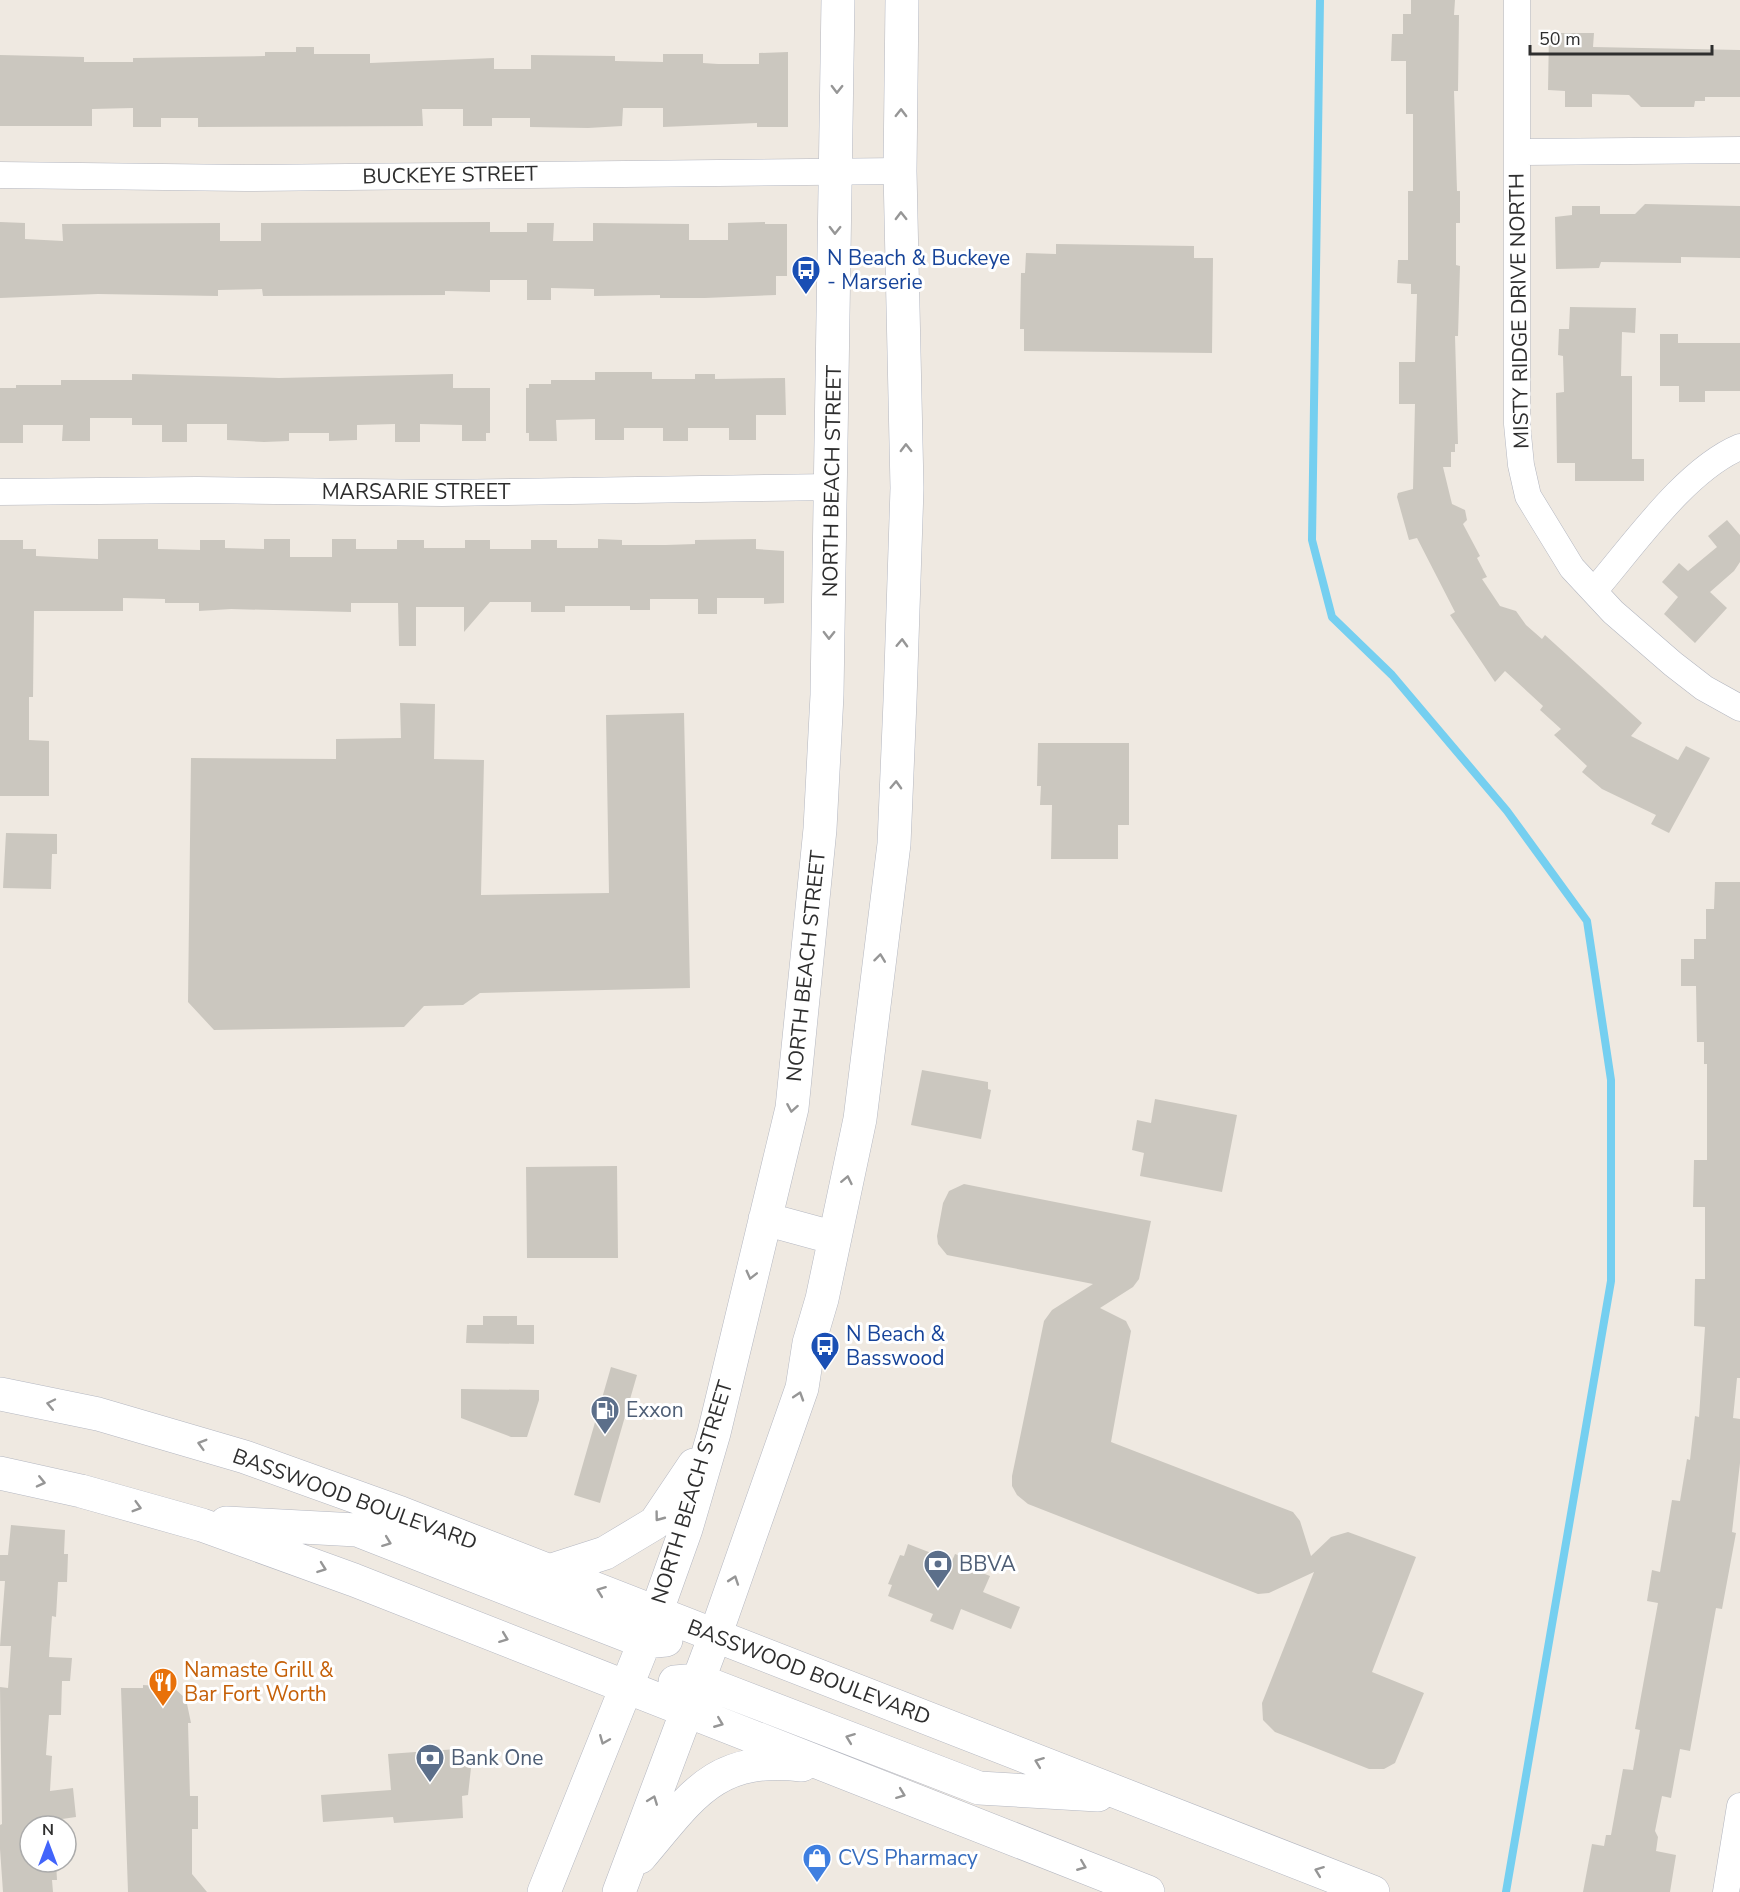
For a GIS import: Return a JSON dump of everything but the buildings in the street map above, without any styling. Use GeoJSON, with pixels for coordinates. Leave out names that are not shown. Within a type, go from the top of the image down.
{"type":"FeatureCollection","features":[{"type":"Feature","properties":{"kind":"main road","name":"NORTH BEACH STREET"},"geometry":{"type":"LineString","coordinates":[[544,1892],[656,1613],[686,1529],[714,1433],[792,1108],[820,829],[827,695],[838,0]]}},
{"type":"Feature","properties":{"kind":"main road"},"geometry":{"type":"LineString","coordinates":[[622,1883],[715,1636],[802,1388],[809,1343],[835,1238],[860,1119],[894,844],[907,488],[900,171],[902,0]]}},
{"type":"Feature","properties":{"kind":"main road"},"geometry":{"type":"LineString","coordinates":[[765,1219],[835,1238]]}},
{"type":"Feature","properties":{"kind":"main road","name":"BASSWOOD BOULEVARD"},"geometry":{"type":"LineString","coordinates":[[0,1394],[98,1414],[245,1457],[549,1571],[1365,1890]]}},
{"type":"Feature","properties":{"kind":"main road"},"geometry":{"type":"LineString","coordinates":[[549,1571],[605,1553],[632,1539],[655,1523],[714,1433]]}},
{"type":"Feature","properties":{"kind":"main road"},"geometry":{"type":"LineString","coordinates":[[0,1473],[81,1491],[184,1520],[354,1580],[1148,1892]]}},
{"type":"Feature","properties":{"kind":"main road"},"geometry":{"type":"LineString","coordinates":[[184,1520],[357,1530],[644,1642],[715,1636]]}},
{"type":"Feature","properties":{"kind":"main road"},"geometry":{"type":"LineString","coordinates":[[626,1686],[698,1680],[979,1788],[1130,1797]]}},
{"type":"Feature","properties":{"kind":"main road"},"geometry":{"type":"LineString","coordinates":[[622,1883],[689,1799],[718,1776],[738,1767],[772,1761],[834,1768]]}},
{"type":"Feature","properties":{"kind":"street","name":"MISTY RIDGE DRIVE NORTH"},"geometry":{"type":"LineString","coordinates":[[1517,0],[1517,424],[1521,465],[1528,496],[1572,568],[1594,591],[1673,664],[1704,688],[1740,708]]}},
{"type":"Feature","properties":{"kind":"street"},"geometry":{"type":"LineString","coordinates":[[1517,152],[1740,150]]}},
{"type":"Feature","properties":{"kind":"street","name":"BUCKEYE STREET"},"geometry":{"type":"LineString","coordinates":[[0,175],[245,178],[900,171]]}},
{"type":"Feature","properties":{"kind":"street"},"geometry":{"type":"LineString","coordinates":[[1594,591],[1706,466],[1740,447]]}},
{"type":"Feature","properties":{"kind":"street","name":"MARSARIE STREET"},"geometry":{"type":"LineString","coordinates":[[0,492],[197,490],[442,493],[832,487]]}},
{"type":"Feature","properties":{"kind":"street"},"geometry":{"type":"LineString","coordinates":[[1726,1892],[1740,1806]]}},
{"type":"Feature","properties":{"kind":"waterway"},"geometry":{"type":"LineString","coordinates":[[1320,0],[1312,540],[1332,617],[1392,675],[1507,811],[1587,921],[1611,1080],[1611,1281],[1506,1892]]}},
{"type":"Feature","properties":{"kind":"place","name":"N Beach & Buckeye - Marserie"},"geometry":{"type":"Point","coordinates":[806,296]}},
{"type":"Feature","properties":{"kind":"place","name":"N Beach & Basswood"},"geometry":{"type":"Point","coordinates":[825,1372]}},
{"type":"Feature","properties":{"kind":"place","name":"Exxon"},"geometry":{"type":"Point","coordinates":[605,1436]}},
{"type":"Feature","properties":{"kind":"place","name":"BBVA"},"geometry":{"type":"Point","coordinates":[938,1590]}},
{"type":"Feature","properties":{"kind":"place","name":"Namaste Grill & Bar Fort Worth"},"geometry":{"type":"Point","coordinates":[163,1708]}},
{"type":"Feature","properties":{"kind":"place","name":"Bank One"},"geometry":{"type":"Point","coordinates":[430,1784]}},
{"type":"Feature","properties":{"kind":"place","name":"CVS Pharmacy"},"geometry":{"type":"Point","coordinates":[817,1884]}}]}
